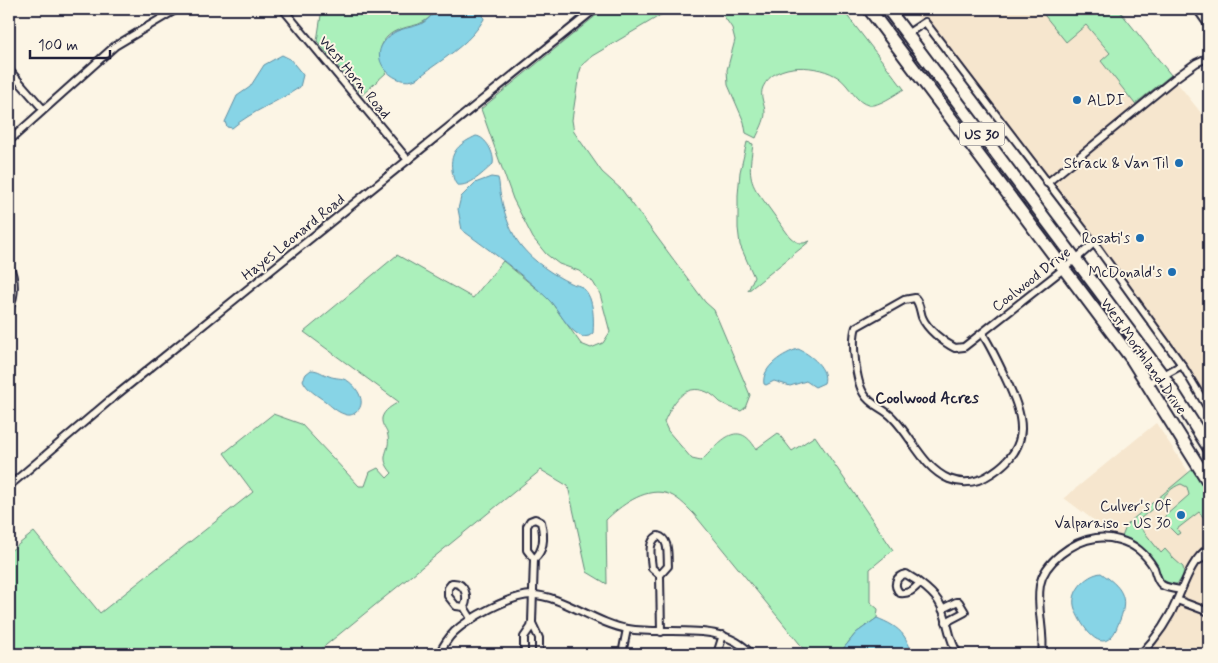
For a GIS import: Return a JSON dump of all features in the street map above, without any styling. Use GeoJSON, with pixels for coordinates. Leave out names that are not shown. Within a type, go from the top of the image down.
{"type":"FeatureCollection","features":[{"type":"Feature","properties":{"kind":"highway","name":"West Morthland Drive"},"geometry":{"type":"LineString","coordinates":[[868,9],[1131,358],[1209,483]]}},
{"type":"Feature","properties":{"kind":"highway","name":"West Morthland Drive"},"geometry":{"type":"LineString","coordinates":[[888,9],[1163,376],[1209,448]]}},
{"type":"Feature","properties":{"kind":"street"},"geometry":{"type":"LineString","coordinates":[[9,141],[115,46],[176,9]]}},
{"type":"Feature","properties":{"kind":"street","name":"West Horn Road"},"geometry":{"type":"LineString","coordinates":[[283,9],[408,160]]}},
{"type":"Feature","properties":{"kind":"street","name":"Hayes Leonard Road"},"geometry":{"type":"LineString","coordinates":[[9,486],[109,401],[595,9]]}},
{"type":"Feature","properties":{"kind":"street"},"geometry":{"type":"LineString","coordinates":[[1197,9],[1209,26]]}},
{"type":"Feature","properties":{"kind":"street"},"geometry":{"type":"LineString","coordinates":[[907,34],[925,22],[1094,243],[1182,365],[1209,410]]}},
{"type":"Feature","properties":{"kind":"street"},"geometry":{"type":"LineString","coordinates":[[1048,183],[1174,79],[1209,57]]}},
{"type":"Feature","properties":{"kind":"street"},"geometry":{"type":"LineString","coordinates":[[9,70],[43,109]]}},
{"type":"Feature","properties":{"kind":"street"},"geometry":{"type":"LineString","coordinates":[[989,144],[1007,131]]}},
{"type":"Feature","properties":{"kind":"street","name":"Coolwood Drive"},"geometry":{"type":"LineString","coordinates":[[982,333],[1017,404],[1020,418],[1020,436],[1016,450],[997,470],[981,479],[962,483],[948,478],[933,468],[892,416],[872,404],[865,396],[856,365],[854,337],[856,327],[910,298],[915,298],[925,323],[949,345],[955,348],[964,347],[1064,269],[1076,260],[1094,243]]}},
{"type":"Feature","properties":{"kind":"street"},"geometry":{"type":"LineString","coordinates":[[9,265],[14,286],[13,299],[9,310]]}},
{"type":"Feature","properties":{"kind":"street"},"geometry":{"type":"LineString","coordinates":[[1147,384],[1182,365]]}},
{"type":"Feature","properties":{"kind":"street"},"geometry":{"type":"LineString","coordinates":[[524,654],[524,637],[532,622],[534,559],[527,550],[527,526],[530,521],[536,519],[541,522],[542,526],[542,546],[540,553],[534,559]]}},
{"type":"Feature","properties":{"kind":"street"},"geometry":{"type":"LineString","coordinates":[[660,575],[652,568],[651,542],[658,536],[663,537],[666,542],[667,562],[666,569],[660,575],[661,632]]}},
{"type":"Feature","properties":{"kind":"street"},"geometry":{"type":"LineString","coordinates":[[1042,654],[1040,585],[1046,570],[1056,557],[1083,543],[1096,538],[1127,543],[1145,556],[1164,586],[1181,590]]}},
{"type":"Feature","properties":{"kind":"street"},"geometry":{"type":"LineString","coordinates":[[1141,654],[1164,626],[1192,568],[1202,553],[1209,548]]}},
{"type":"Feature","properties":{"kind":"street"},"geometry":{"type":"LineString","coordinates":[[1197,561],[1209,556]]}},
{"type":"Feature","properties":{"kind":"street"},"geometry":{"type":"LineString","coordinates":[[919,584],[931,591],[942,609],[951,645],[958,654]]}},
{"type":"Feature","properties":{"kind":"street"},"geometry":{"type":"LineString","coordinates":[[439,654],[445,642],[452,634],[472,620],[509,600],[533,595],[551,599],[604,622],[627,629],[661,632],[700,632],[723,635],[743,646],[751,654]]}},
{"type":"Feature","properties":{"kind":"street"},"geometry":{"type":"LineString","coordinates":[[1177,600],[1209,612]]}},
{"type":"Feature","properties":{"kind":"street"},"geometry":{"type":"LineString","coordinates":[[942,609],[959,602],[965,612],[946,622]]}},
{"type":"Feature","properties":{"kind":"street"},"geometry":{"type":"LineString","coordinates":[[464,607],[472,620]]}},
{"type":"Feature","properties":{"kind":"street"},"geometry":{"type":"LineString","coordinates":[[532,622],[539,638],[539,654]]}},
{"type":"Feature","properties":{"kind":"street"},"geometry":{"type":"LineString","coordinates":[[622,653],[627,629]]}},
{"type":"Feature","properties":{"kind":"street"},"geometry":{"type":"LineString","coordinates":[[717,654],[723,635]]}},
{"type":"Feature","properties":{"kind":"shaded area"},"geometry":{"type":"Polygon","coordinates":[[[911,9],[1043,9],[1041,10],[1086,25],[1110,53],[1101,61],[1135,103],[1171,75],[1209,123],[1209,403],[1177,353],[925,16],[920,20],[911,9]]]}},
{"type":"Feature","properties":{"kind":"shaded area"},"geometry":{"type":"Polygon","coordinates":[[[1156,423],[1209,503],[1209,545],[1193,558],[1176,584],[1163,580],[1155,562],[1144,549],[1128,539],[1116,537],[1064,498],[1156,423]]]}},
{"type":"Feature","properties":{"kind":"shaded area"},"geometry":{"type":"Polygon","coordinates":[[[1209,557],[1209,654],[1146,654],[1170,625],[1192,576],[1198,567],[1209,557]]]}},
{"type":"Feature","properties":{"kind":"green space"},"geometry":{"type":"Polygon","coordinates":[[[322,9],[438,9],[421,23],[401,29],[388,36],[381,47],[380,53],[383,66],[387,72],[362,95],[317,41],[322,9]]]}},
{"type":"Feature","properties":{"kind":"green space"},"geometry":{"type":"Polygon","coordinates":[[[604,9],[671,9],[592,56],[582,65],[572,120],[574,132],[602,172],[622,190],[705,302],[714,310],[750,395],[745,408],[741,411],[720,402],[707,392],[692,390],[685,392],[675,402],[664,422],[668,431],[692,459],[701,461],[721,441],[735,434],[749,439],[756,449],[778,433],[792,451],[815,436],[893,550],[870,569],[870,602],[878,609],[877,618],[856,633],[839,654],[808,654],[694,514],[677,498],[665,493],[649,493],[633,499],[606,520],[607,584],[587,572],[568,486],[541,470],[315,654],[9,654],[9,552],[34,532],[100,613],[253,492],[224,453],[273,414],[301,424],[359,486],[365,486],[370,472],[378,468],[387,478],[392,473],[385,462],[388,436],[382,423],[382,418],[386,410],[399,402],[304,332],[397,255],[473,298],[503,261],[549,299],[581,344],[591,348],[603,343],[610,332],[600,294],[593,282],[579,271],[559,264],[546,254],[533,238],[513,199],[481,109],[604,9]]]}},
{"type":"Feature","properties":{"kind":"green space"},"geometry":{"type":"Polygon","coordinates":[[[719,9],[842,9],[904,89],[882,102],[869,105],[857,98],[843,81],[830,73],[809,68],[787,69],[769,79],[763,87],[765,116],[756,138],[746,133],[744,122],[728,85],[727,70],[735,40],[732,28],[719,9]]]}},
{"type":"Feature","properties":{"kind":"green space"},"geometry":{"type":"Polygon","coordinates":[[[1043,9],[1118,9],[1171,75],[1135,104],[1101,61],[1110,53],[1086,25],[1066,42],[1041,11],[1043,9]]]}},
{"type":"Feature","properties":{"kind":"green space"},"geometry":{"type":"Polygon","coordinates":[[[747,142],[753,144],[751,179],[756,190],[790,237],[799,243],[810,241],[748,291],[754,277],[740,245],[738,228],[740,172],[747,142]]]}},
{"type":"Feature","properties":{"kind":"green space"},"geometry":{"type":"Polygon","coordinates":[[[1193,469],[1209,496],[1209,524],[1199,512],[1177,529],[1180,533],[1177,535],[1165,523],[1165,516],[1189,495],[1187,487],[1181,484],[1170,491],[1141,518],[1138,524],[1161,553],[1165,549],[1183,567],[1181,579],[1176,584],[1169,583],[1163,580],[1155,562],[1144,549],[1122,537],[1127,524],[1193,469]]]}},
{"type":"Feature","properties":{"kind":"water"},"geometry":{"type":"Polygon","coordinates":[[[438,9],[482,9],[484,19],[461,46],[418,78],[409,81],[393,77],[382,65],[380,50],[384,42],[397,31],[423,23],[438,9]]]}},
{"type":"Feature","properties":{"kind":"water"},"geometry":{"type":"Polygon","coordinates":[[[282,55],[290,59],[303,75],[300,87],[232,128],[227,127],[225,122],[237,96],[250,87],[264,65],[282,55]]]}},
{"type":"Feature","properties":{"kind":"water"},"geometry":{"type":"Polygon","coordinates":[[[476,136],[483,139],[489,147],[493,156],[493,164],[467,184],[457,185],[454,180],[452,158],[457,148],[476,136]]]}},
{"type":"Feature","properties":{"kind":"water"},"geometry":{"type":"Polygon","coordinates":[[[491,177],[498,178],[506,217],[521,246],[544,267],[570,283],[581,287],[587,293],[592,303],[593,316],[593,333],[589,336],[583,337],[572,330],[552,303],[537,289],[506,262],[462,230],[458,209],[461,197],[475,183],[491,177]]]}},
{"type":"Feature","properties":{"kind":"water"},"geometry":{"type":"Polygon","coordinates":[[[798,349],[808,354],[821,367],[824,372],[824,383],[815,387],[806,381],[790,386],[774,381],[766,385],[764,384],[766,372],[770,367],[780,357],[798,349]]]}},
{"type":"Feature","properties":{"kind":"water"},"geometry":{"type":"Polygon","coordinates":[[[311,370],[348,381],[352,384],[360,396],[361,405],[359,409],[350,415],[341,413],[313,392],[303,380],[311,370]]]}},
{"type":"Feature","properties":{"kind":"water"},"geometry":{"type":"Polygon","coordinates":[[[1101,573],[1118,588],[1124,604],[1123,612],[1115,631],[1106,641],[1100,641],[1089,633],[1080,621],[1074,603],[1076,591],[1084,581],[1095,574],[1101,573]]]}},
{"type":"Feature","properties":{"kind":"water"},"geometry":{"type":"Polygon","coordinates":[[[877,618],[899,630],[915,654],[839,654],[856,633],[877,618]]]}},
{"type":"Feature","properties":{"kind":"place","name":"ALDI"},"geometry":{"type":"Point","coordinates":[1077,100]}},
{"type":"Feature","properties":{"kind":"place","name":"Strack & Van Til"},"geometry":{"type":"Point","coordinates":[1179,163]}},
{"type":"Feature","properties":{"kind":"place","name":"Rosati's"},"geometry":{"type":"Point","coordinates":[1140,238]}},
{"type":"Feature","properties":{"kind":"place","name":"McDonald's"},"geometry":{"type":"Point","coordinates":[1172,272]}},
{"type":"Feature","properties":{"kind":"place","name":"Culver's Of Valparaiso - US 30"},"geometry":{"type":"Point","coordinates":[1181,515]}},
{"type":"Feature","properties":{"kind":"district","name":"Coolwood Acres"},"geometry":{"type":"Point","coordinates":[927,397]}}]}
